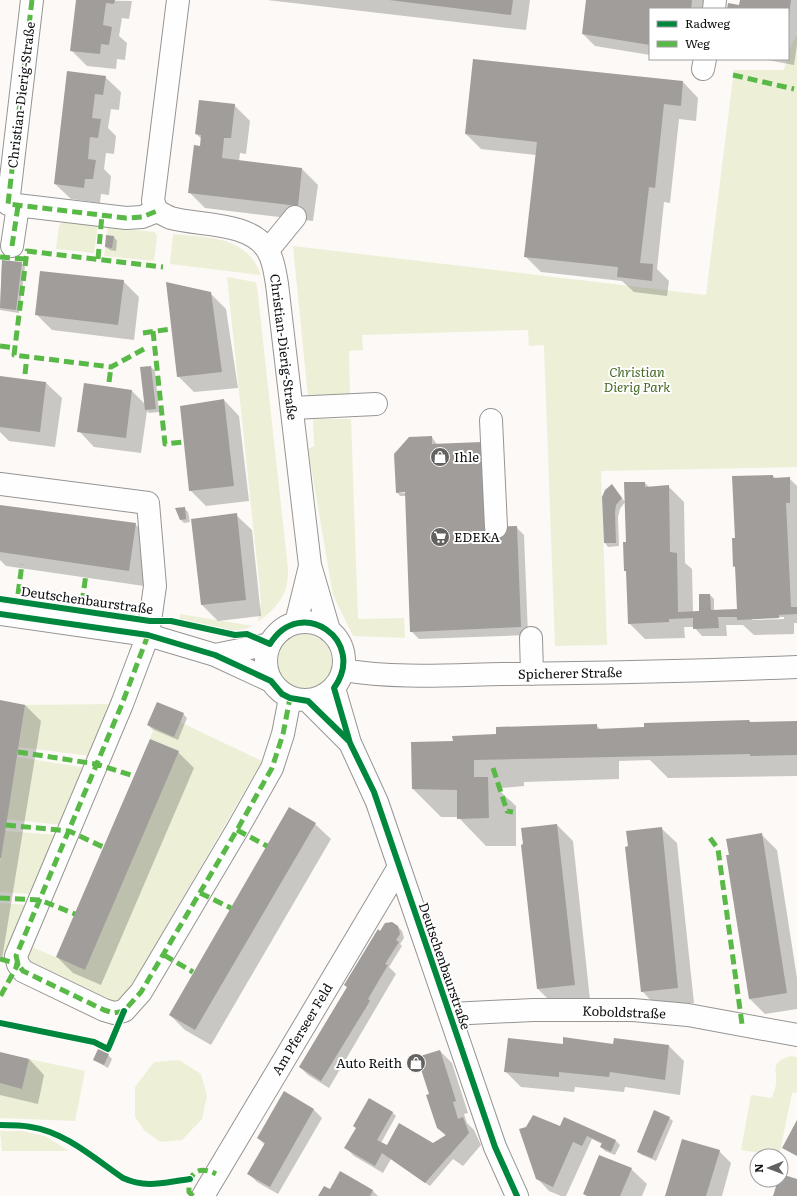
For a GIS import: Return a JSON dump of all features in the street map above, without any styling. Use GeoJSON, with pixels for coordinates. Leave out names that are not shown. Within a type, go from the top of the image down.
{"type":"FeatureCollection","features":[{"type":"Feature","properties":{"kind":"street","name":"Christian-Dierig-Straße"},"geometry":{"type":"LineString","coordinates":[[18,206],[8,204],[32,0]]}},
{"type":"Feature","properties":{"kind":"street"},"geometry":{"type":"LineString","coordinates":[[178,0],[153,201],[157,211],[170,218],[243,231],[259,241],[268,250],[295,217]]}},
{"type":"Feature","properties":{"kind":"street"},"geometry":{"type":"LineString","coordinates":[[12,246],[18,206],[126,218],[142,217],[157,211]]}},
{"type":"Feature","properties":{"kind":"street","name":"Christian-Dierig-Straße"},"geometry":{"type":"LineString","coordinates":[[268,250],[274,266],[277,284],[310,565],[329,630]]}},
{"type":"Feature","properties":{"kind":"street"},"geometry":{"type":"LineString","coordinates":[[292,408],[376,404]]}},
{"type":"Feature","properties":{"kind":"street"},"geometry":{"type":"LineString","coordinates":[[491,420],[496,527]]}},
{"type":"Feature","properties":{"kind":"street"},"geometry":{"type":"LineString","coordinates":[[0,484],[148,503],[155,586],[148,635]]}},
{"type":"Feature","properties":{"kind":"street","name":"Christian-Dierig-Straße"},"geometry":{"type":"LineString","coordinates":[[296,623],[310,565]]}},
{"type":"Feature","properties":{"kind":"street","name":"Deutschenbaurstraße"},"geometry":{"type":"LineString","coordinates":[[0,614],[148,635],[215,655],[271,681]]}},
{"type":"Feature","properties":{"kind":"street"},"geometry":{"type":"LineString","coordinates":[[296,623],[308,622],[317,624],[329,630]]}},
{"type":"Feature","properties":{"kind":"street","name":"Deutschenbaurstraße"},"geometry":{"type":"LineString","coordinates":[[296,623],[281,630],[270,644],[267,652],[266,665],[271,681],[282,694],[299,699],[350,743]]}},
{"type":"Feature","properties":{"kind":"street","name":"Deutschenbaurstraße"},"geometry":{"type":"LineString","coordinates":[[329,630],[338,639],[344,655],[339,679],[350,743],[374,792],[495,1147],[517,1196]]}},
{"type":"Feature","properties":{"kind":"street","name":"Deutschenbaurstraße"},"geometry":{"type":"LineString","coordinates":[[148,635],[122,704],[16,956],[18,964],[23,971],[104,1010],[114,1012],[124,1010],[141,992],[272,768],[283,734],[299,699]]}},
{"type":"Feature","properties":{"kind":"street"},"geometry":{"type":"LineString","coordinates":[[531,638],[532,674]]}},
{"type":"Feature","properties":{"kind":"street","name":"Deutschenbaurstraße"},"geometry":{"type":"LineString","coordinates":[[215,655],[270,644]]}},
{"type":"Feature","properties":{"kind":"street","name":"Spicherer Straße"},"geometry":{"type":"LineString","coordinates":[[339,679],[377,675],[532,674],[797,667]]}},
{"type":"Feature","properties":{"kind":"street"},"geometry":{"type":"LineString","coordinates":[[299,699],[323,696],[339,679]]}},
{"type":"Feature","properties":{"kind":"street","name":"Am Pferseer Feld"},"geometry":{"type":"LineString","coordinates":[[207,1195],[399,867]]}},
{"type":"Feature","properties":{"kind":"street","name":"Koboldstraße"},"geometry":{"type":"LineString","coordinates":[[450,1014],[533,1010],[633,1010],[688,1015],[797,1035]]}},
{"type":"Feature","properties":{"kind":"green space","name":"Christian Dierig Park"},"geometry":{"type":"Polygon","coordinates":[[[797,35],[797,467],[601,471],[607,645],[555,646],[544,345],[529,346],[528,330],[362,335],[363,350],[349,351],[350,394],[308,397],[293,246],[706,295],[734,70],[784,70],[787,60],[789,60],[792,43],[797,35]]]}},
{"type":"Feature","properties":{"kind":"green space"},"geometry":{"type":"Polygon","coordinates":[[[63,221],[98,225],[94,253],[56,249],[59,226],[63,221]]]}},
{"type":"Feature","properties":{"kind":"green space"},"geometry":{"type":"Polygon","coordinates":[[[108,227],[155,232],[157,237],[154,261],[104,256],[108,227]]]}},
{"type":"Feature","properties":{"kind":"green space"},"geometry":{"type":"Polygon","coordinates":[[[173,234],[213,238],[236,246],[246,252],[254,262],[261,275],[170,264],[173,234]]]}},
{"type":"Feature","properties":{"kind":"green space"},"geometry":{"type":"Polygon","coordinates":[[[227,277],[255,282],[257,286],[288,569],[287,586],[281,599],[271,611],[258,622],[261,601],[227,277]]]}},
{"type":"Feature","properties":{"kind":"green space"},"geometry":{"type":"Polygon","coordinates":[[[313,419],[351,419],[358,619],[404,618],[405,638],[353,636],[333,595],[308,449],[314,446],[313,419]]]}},
{"type":"Feature","properties":{"kind":"green space"},"geometry":{"type":"Polygon","coordinates":[[[180,614],[253,626],[245,629],[226,630],[180,619],[180,614]]]}},
{"type":"Feature","properties":{"kind":"green space"},"geometry":{"type":"Polygon","coordinates":[[[304,634],[319,639],[327,647],[332,662],[327,677],[319,685],[304,690],[289,685],[281,677],[276,662],[281,647],[289,639],[304,634]]]}},
{"type":"Feature","properties":{"kind":"green space"},"geometry":{"type":"Polygon","coordinates":[[[112,704],[90,756],[19,747],[25,705],[112,704]]]}},
{"type":"Feature","properties":{"kind":"green space"},"geometry":{"type":"Polygon","coordinates":[[[180,722],[262,761],[127,994],[118,1004],[108,1002],[29,965],[26,953],[30,946],[85,970],[178,751],[150,739],[154,728],[174,737],[180,722]]]}},
{"type":"Feature","properties":{"kind":"green space"},"geometry":{"type":"Polygon","coordinates":[[[17,757],[87,768],[62,825],[7,819],[17,757]]]}},
{"type":"Feature","properties":{"kind":"green space"},"geometry":{"type":"Polygon","coordinates":[[[5,831],[57,835],[31,894],[0,892],[0,863],[5,831]]]}},
{"type":"Feature","properties":{"kind":"green space"},"geometry":{"type":"Polygon","coordinates":[[[0,903],[27,905],[8,946],[9,959],[0,956],[0,903]]]}},
{"type":"Feature","properties":{"kind":"green space"},"geometry":{"type":"Polygon","coordinates":[[[790,1056],[797,1057],[797,1092],[792,1093],[781,1148],[749,1148],[749,1151],[741,1150],[751,1095],[772,1098],[776,1085],[776,1065],[783,1059],[790,1056]]]}},
{"type":"Feature","properties":{"kind":"green space"},"geometry":{"type":"Polygon","coordinates":[[[29,1059],[85,1071],[75,1121],[0,1118],[0,1083],[22,1089],[29,1059]]]}},
{"type":"Feature","properties":{"kind":"green space"},"geometry":{"type":"Polygon","coordinates":[[[179,1060],[201,1074],[207,1096],[202,1119],[182,1140],[160,1142],[144,1130],[135,1117],[135,1087],[154,1062],[179,1060]]]}},
{"type":"Feature","properties":{"kind":"green space"},"geometry":{"type":"Polygon","coordinates":[[[0,1131],[22,1131],[45,1136],[69,1151],[2,1151],[0,1131]]]}},
{"type":"Feature","properties":{"kind":"building"},"geometry":{"type":"Polygon","coordinates":[[[76,0],[115,0],[114,4],[106,3],[103,25],[112,27],[109,45],[101,44],[100,54],[70,51],[76,0]]]}},
{"type":"Feature","properties":{"kind":"building"},"geometry":{"type":"Polygon","coordinates":[[[389,0],[513,0],[511,15],[389,0]]]}},
{"type":"Feature","properties":{"kind":"building"},"geometry":{"type":"Polygon","coordinates":[[[586,0],[692,0],[691,8],[649,8],[649,45],[582,34],[586,0]]]}},
{"type":"Feature","properties":{"kind":"building"},"geometry":{"type":"Polygon","coordinates":[[[740,0],[791,0],[789,14],[789,8],[727,8],[728,3],[739,5],[740,0]]]}},
{"type":"Feature","properties":{"kind":"building"},"geometry":{"type":"Polygon","coordinates":[[[473,59],[683,81],[681,106],[664,104],[655,188],[649,187],[640,263],[653,264],[652,281],[617,277],[618,267],[524,257],[537,142],[465,134],[473,59]]]}},
{"type":"Feature","properties":{"kind":"building"},"geometry":{"type":"Polygon","coordinates":[[[67,71],[106,76],[103,95],[95,94],[92,118],[101,119],[98,138],[90,137],[88,159],[96,160],[93,179],[85,179],[84,188],[54,184],[67,71]]]}},
{"type":"Feature","properties":{"kind":"building"},"geometry":{"type":"Polygon","coordinates":[[[199,100],[235,104],[231,138],[224,138],[222,158],[302,168],[298,206],[188,193],[194,145],[200,146],[201,135],[195,134],[199,100]]]}},
{"type":"Feature","properties":{"kind":"building"},"geometry":{"type":"Polygon","coordinates":[[[106,235],[114,236],[112,248],[105,247],[106,235]]]}},
{"type":"Feature","properties":{"kind":"building"},"geometry":{"type":"Polygon","coordinates":[[[2,260],[22,262],[16,310],[0,308],[2,260]]]}},
{"type":"Feature","properties":{"kind":"building"},"geometry":{"type":"Polygon","coordinates":[[[40,271],[124,280],[118,325],[35,315],[40,271]]]}},
{"type":"Feature","properties":{"kind":"building"},"geometry":{"type":"Polygon","coordinates":[[[166,282],[211,292],[222,372],[177,377],[166,282]]]}},
{"type":"Feature","properties":{"kind":"building"},"geometry":{"type":"Polygon","coordinates":[[[151,366],[156,409],[145,410],[140,367],[151,366]]]}},
{"type":"Feature","properties":{"kind":"building"},"geometry":{"type":"Polygon","coordinates":[[[0,376],[46,382],[40,432],[0,427],[0,376]]]}},
{"type":"Feature","properties":{"kind":"building"},"geometry":{"type":"Polygon","coordinates":[[[84,383],[132,390],[126,438],[77,432],[84,383]]]}},
{"type":"Feature","properties":{"kind":"building"},"geometry":{"type":"Polygon","coordinates":[[[224,399],[234,486],[189,491],[180,406],[224,399]]]}},
{"type":"Feature","properties":{"kind":"building"},"geometry":{"type":"Polygon","coordinates":[[[432,436],[432,444],[482,442],[486,527],[517,526],[521,627],[410,632],[405,492],[396,493],[394,454],[409,437],[432,436]]]}},
{"type":"Feature","properties":{"kind":"building"},"geometry":{"type":"Polygon","coordinates":[[[773,475],[773,478],[790,477],[790,503],[786,503],[791,607],[797,607],[797,614],[779,615],[779,618],[737,620],[737,617],[718,617],[719,628],[693,629],[693,618],[669,619],[669,622],[628,624],[626,571],[624,571],[623,542],[626,542],[624,482],[645,482],[645,487],[669,485],[670,552],[677,553],[678,612],[699,611],[699,594],[710,594],[711,610],[737,609],[735,566],[733,567],[732,538],[735,538],[732,476],[773,475]]]}},
{"type":"Feature","properties":{"kind":"building"},"geometry":{"type":"Polygon","coordinates":[[[612,484],[622,498],[616,505],[615,512],[616,543],[604,543],[602,497],[605,490],[612,484]]]}},
{"type":"Feature","properties":{"kind":"building"},"geometry":{"type":"Polygon","coordinates":[[[0,505],[136,523],[129,571],[0,552],[0,505]]]}},
{"type":"Feature","properties":{"kind":"building"},"geometry":{"type":"Polygon","coordinates":[[[185,507],[186,519],[180,520],[175,508],[185,507]]]}},
{"type":"Feature","properties":{"kind":"building"},"geometry":{"type":"Polygon","coordinates":[[[237,513],[246,600],[201,605],[191,519],[237,513]]]}},
{"type":"Feature","properties":{"kind":"building"},"geometry":{"type":"Polygon","coordinates":[[[0,700],[25,705],[1,858],[0,858],[0,700]]]}},
{"type":"Feature","properties":{"kind":"building"},"geometry":{"type":"Polygon","coordinates":[[[157,702],[184,713],[174,737],[147,725],[157,702]]]}},
{"type":"Feature","properties":{"kind":"building"},"geometry":{"type":"Polygon","coordinates":[[[749,720],[750,722],[797,721],[797,755],[750,756],[750,754],[474,760],[474,777],[488,777],[489,818],[457,819],[457,790],[412,789],[411,742],[453,741],[452,736],[496,734],[496,727],[597,724],[597,729],[644,727],[644,723],[749,720]]]}},
{"type":"Feature","properties":{"kind":"building"},"geometry":{"type":"Polygon","coordinates":[[[150,739],[179,751],[85,970],[56,957],[150,739]]]}},
{"type":"Feature","properties":{"kind":"building"},"geometry":{"type":"Polygon","coordinates":[[[289,807],[316,823],[195,1030],[169,1015],[289,807]]]}},
{"type":"Feature","properties":{"kind":"building"},"geometry":{"type":"Polygon","coordinates":[[[557,824],[575,985],[537,989],[521,845],[523,844],[521,828],[557,824]]]}},
{"type":"Feature","properties":{"kind":"building"},"geometry":{"type":"Polygon","coordinates":[[[662,827],[678,988],[641,992],[625,847],[628,846],[626,831],[662,827]]]}},
{"type":"Feature","properties":{"kind":"building"},"geometry":{"type":"Polygon","coordinates":[[[762,833],[787,993],[749,999],[726,855],[729,855],[726,839],[762,833]]]}},
{"type":"Feature","properties":{"kind":"building"},"geometry":{"type":"Polygon","coordinates":[[[392,922],[398,926],[400,934],[396,940],[399,942],[385,964],[388,965],[368,999],[370,1001],[321,1081],[299,1067],[347,987],[344,985],[378,929],[380,931],[385,923],[392,922]]]}},
{"type":"Feature","properties":{"kind":"building"},"geometry":{"type":"Polygon","coordinates":[[[563,1037],[613,1044],[614,1038],[669,1045],[665,1080],[610,1072],[609,1077],[559,1072],[559,1077],[504,1072],[508,1038],[563,1044],[563,1037]]]}},
{"type":"Feature","properties":{"kind":"building"},"geometry":{"type":"Polygon","coordinates":[[[98,1049],[109,1054],[104,1065],[93,1060],[98,1049]]]}},
{"type":"Feature","properties":{"kind":"building"},"geometry":{"type":"Polygon","coordinates":[[[440,1050],[456,1101],[453,1102],[458,1119],[463,1117],[469,1133],[425,1183],[382,1153],[375,1166],[344,1148],[356,1128],[353,1126],[369,1098],[393,1112],[377,1140],[387,1145],[399,1123],[433,1143],[446,1135],[437,1128],[426,1095],[429,1094],[417,1057],[440,1050]]]}},
{"type":"Feature","properties":{"kind":"building"},"geometry":{"type":"Polygon","coordinates":[[[0,1052],[29,1059],[22,1089],[0,1083],[0,1052]]]}},
{"type":"Feature","properties":{"kind":"building"},"geometry":{"type":"Polygon","coordinates":[[[284,1091],[314,1109],[270,1187],[247,1174],[265,1143],[257,1138],[284,1091]]]}},
{"type":"Feature","properties":{"kind":"building"},"geometry":{"type":"Polygon","coordinates":[[[654,1110],[670,1117],[652,1158],[637,1152],[654,1110]]]}},
{"type":"Feature","properties":{"kind":"building"},"geometry":{"type":"Polygon","coordinates":[[[533,1115],[560,1126],[564,1117],[616,1140],[611,1152],[600,1147],[602,1143],[587,1136],[582,1146],[573,1142],[553,1187],[536,1179],[519,1129],[526,1127],[533,1115]]]}},
{"type":"Feature","properties":{"kind":"building"},"geometry":{"type":"Polygon","coordinates":[[[797,1120],[797,1156],[789,1152],[789,1148],[782,1148],[797,1120]]]}},
{"type":"Feature","properties":{"kind":"building"},"geometry":{"type":"Polygon","coordinates":[[[682,1139],[720,1150],[706,1196],[665,1196],[682,1139]]]}},
{"type":"Feature","properties":{"kind":"building"},"geometry":{"type":"Polygon","coordinates":[[[599,1155],[632,1168],[620,1196],[588,1196],[583,1194],[599,1155]]]}},
{"type":"Feature","properties":{"kind":"building"},"geometry":{"type":"Polygon","coordinates":[[[340,1171],[373,1190],[370,1196],[318,1196],[324,1186],[330,1189],[340,1171]]]}},
{"type":"Feature","properties":{"kind":"building"},"geometry":{"type":"Polygon","coordinates":[[[789,1176],[797,1179],[797,1196],[773,1196],[776,1188],[789,1188],[789,1176]]]}},
{"type":"Feature","properties":{"kind":"marked path"},"geometry":{"type":"LineString","coordinates":[[32,0],[8,204],[126,218],[142,217],[157,211]]}},
{"type":"Feature","properties":{"kind":"marked path"},"geometry":{"type":"LineString","coordinates":[[733,75],[794,89]]}},
{"type":"Feature","properties":{"kind":"marked path"},"geometry":{"type":"LineString","coordinates":[[12,246],[18,206]]}},
{"type":"Feature","properties":{"kind":"marked path"},"geometry":{"type":"LineString","coordinates":[[98,259],[102,215]]}},
{"type":"Feature","properties":{"kind":"marked path"},"geometry":{"type":"LineString","coordinates":[[144,349],[111,367],[14,355],[27,251],[163,267]]}},
{"type":"Feature","properties":{"kind":"marked path"},"geometry":{"type":"LineString","coordinates":[[0,257],[26,259]]}},
{"type":"Feature","properties":{"kind":"marked path"},"geometry":{"type":"LineString","coordinates":[[143,333],[171,329]]}},
{"type":"Feature","properties":{"kind":"marked path"},"geometry":{"type":"LineString","coordinates":[[153,331],[165,444],[183,442]]}},
{"type":"Feature","properties":{"kind":"marked path"},"geometry":{"type":"LineString","coordinates":[[0,346],[15,348]]}},
{"type":"Feature","properties":{"kind":"marked path"},"geometry":{"type":"LineString","coordinates":[[25,374],[27,356]]}},
{"type":"Feature","properties":{"kind":"marked path"},"geometry":{"type":"LineString","coordinates":[[109,382],[111,367]]}},
{"type":"Feature","properties":{"kind":"marked path"},"geometry":{"type":"LineString","coordinates":[[18,594],[22,564]]}},
{"type":"Feature","properties":{"kind":"marked path"},"geometry":{"type":"LineString","coordinates":[[82,603],[86,574]]}},
{"type":"Feature","properties":{"kind":"marked path"},"geometry":{"type":"LineString","coordinates":[[148,635],[122,704],[16,956],[18,964],[23,971],[104,1010],[114,1013],[124,1011],[141,992],[272,768],[283,734],[290,698]]}},
{"type":"Feature","properties":{"kind":"marked path"},"geometry":{"type":"LineString","coordinates":[[18,752],[96,764],[134,776]]}},
{"type":"Feature","properties":{"kind":"marked path"},"geometry":{"type":"LineString","coordinates":[[493,768],[507,811],[513,812]]}},
{"type":"Feature","properties":{"kind":"marked path"},"geometry":{"type":"LineString","coordinates":[[6,825],[69,831],[103,847]]}},
{"type":"Feature","properties":{"kind":"marked path"},"geometry":{"type":"LineString","coordinates":[[237,830],[267,846]]}},
{"type":"Feature","properties":{"kind":"marked path"},"geometry":{"type":"LineString","coordinates":[[710,838],[718,849],[742,1024]]}},
{"type":"Feature","properties":{"kind":"marked path"},"geometry":{"type":"LineString","coordinates":[[200,893],[231,908]]}},
{"type":"Feature","properties":{"kind":"marked path"},"geometry":{"type":"LineString","coordinates":[[0,898],[40,900],[75,914]]}},
{"type":"Feature","properties":{"kind":"marked path"},"geometry":{"type":"LineString","coordinates":[[164,955],[193,972]]}},
{"type":"Feature","properties":{"kind":"marked path"},"geometry":{"type":"LineString","coordinates":[[0,959],[18,964],[0,997]]}},
{"type":"Feature","properties":{"kind":"marked path"},"geometry":{"type":"LineString","coordinates":[[193,1196],[189,1192],[189,1185],[190,1179],[196,1172],[204,1170],[216,1174]]}},
{"type":"Feature","properties":{"kind":"cycle path"},"geometry":{"type":"LineString","coordinates":[[0,599],[150,621],[171,621],[235,635],[247,634],[270,644],[283,630],[298,623],[313,624],[326,630],[337,640],[343,654],[342,671],[334,688],[350,743],[374,792],[495,1147],[517,1196]]}},
{"type":"Feature","properties":{"kind":"cycle path"},"geometry":{"type":"LineString","coordinates":[[0,614],[148,635],[215,655],[271,681],[282,694],[290,698],[308,701],[349,741]]}},
{"type":"Feature","properties":{"kind":"cycle path"},"geometry":{"type":"LineString","coordinates":[[0,1023],[94,1042],[108,1049],[124,1011]]}},
{"type":"Feature","properties":{"kind":"cycle path"},"geometry":{"type":"LineString","coordinates":[[0,1125],[27,1126],[56,1134],[79,1147],[123,1178],[132,1181],[156,1184],[190,1179]]}},
{"type":"Feature","properties":{"kind":"place","name":"Ihle"},"geometry":{"type":"Point","coordinates":[440,457]}},
{"type":"Feature","properties":{"kind":"place","name":"EDEKA"},"geometry":{"type":"Point","coordinates":[440,537]}},
{"type":"Feature","properties":{"kind":"place","name":"Auto Reith"},"geometry":{"type":"Point","coordinates":[416,1063]}}]}
